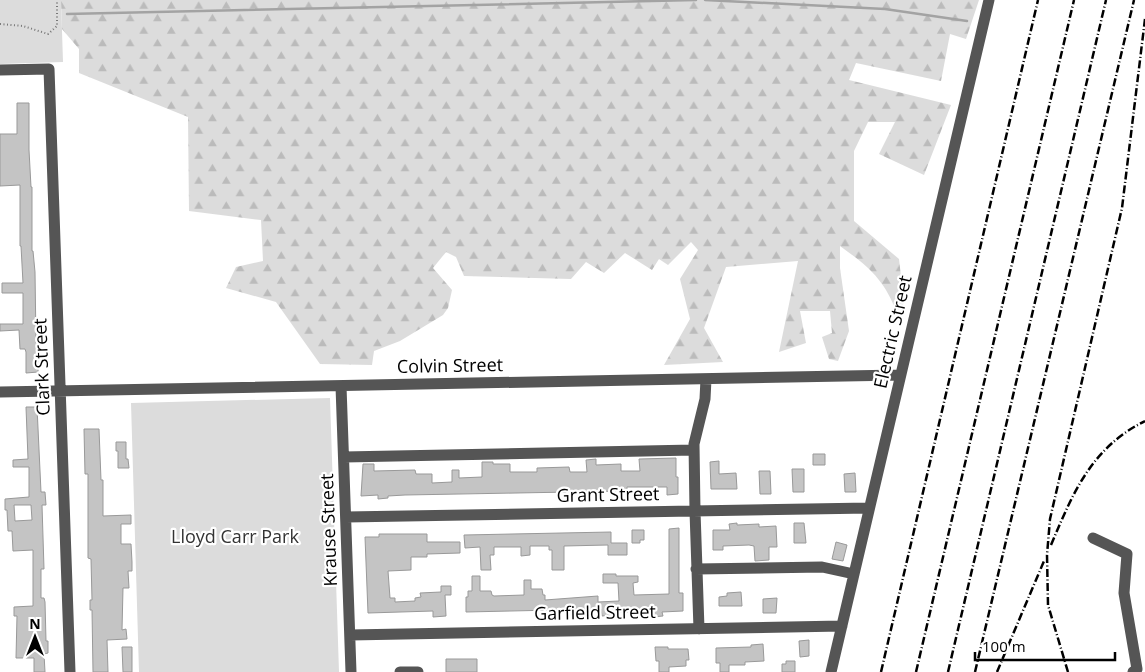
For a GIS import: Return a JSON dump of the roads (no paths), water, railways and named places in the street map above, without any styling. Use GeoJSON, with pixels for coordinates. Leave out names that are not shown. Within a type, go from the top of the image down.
{"type":"FeatureCollection","features":[{"type":"Feature","properties":{"kind":"street","name":"Electric Street"},"geometry":{"type":"LineString","coordinates":[[831,672],[989,0]]}},
{"type":"Feature","properties":{"kind":"street","name":"Clark Street"},"geometry":{"type":"LineString","coordinates":[[0,70],[49,69],[70,672]]}},
{"type":"Feature","properties":{"kind":"street","name":"Colvin Street"},"geometry":{"type":"LineString","coordinates":[[0,392],[900,375]]}},
{"type":"Feature","properties":{"kind":"street"},"geometry":{"type":"LineString","coordinates":[[699,629],[694,450],[705,399],[706,379]]}},
{"type":"Feature","properties":{"kind":"street","name":"Krause Street"},"geometry":{"type":"LineString","coordinates":[[341,386],[351,672]]}},
{"type":"Feature","properties":{"kind":"street"},"geometry":{"type":"LineString","coordinates":[[344,457],[694,450]]}},
{"type":"Feature","properties":{"kind":"street","name":"Grant Street"},"geometry":{"type":"LineString","coordinates":[[346,517],[869,508]]}},
{"type":"Feature","properties":{"kind":"street"},"geometry":{"type":"LineString","coordinates":[[1093,538],[1127,554],[1124,593],[1136,671]]}},
{"type":"Feature","properties":{"kind":"street"},"geometry":{"type":"LineString","coordinates":[[696,569],[822,567],[854,574]]}},
{"type":"Feature","properties":{"kind":"street","name":"Garfield Street"},"geometry":{"type":"LineString","coordinates":[[350,635],[842,626]]}},
{"type":"Feature","properties":{"kind":"street"},"geometry":{"type":"LineString","coordinates":[[400,672],[418,672]]}},
{"type":"Feature","properties":{"kind":"waterway"},"geometry":{"type":"LineString","coordinates":[[67,14],[696,0]]}},
{"type":"Feature","properties":{"kind":"waterway"},"geometry":{"type":"LineString","coordinates":[[705,0],[885,9],[967,21]]}},
{"type":"Feature","properties":{"kind":"railway"},"geometry":{"type":"LineString","coordinates":[[881,672],[1038,0]]}},
{"type":"Feature","properties":{"kind":"railway"},"geometry":{"type":"LineString","coordinates":[[916,672],[1074,0]]}},
{"type":"Feature","properties":{"kind":"railway"},"geometry":{"type":"LineString","coordinates":[[948,672],[1106,0]]}},
{"type":"Feature","properties":{"kind":"railway"},"geometry":{"type":"LineString","coordinates":[[975,672],[1134,0]]}},
{"type":"Feature","properties":{"kind":"railway"},"geometry":{"type":"LineString","coordinates":[[1068,672],[1048,605],[1047,555],[1050,519],[1122,208],[1145,19]]}},
{"type":"Feature","properties":{"kind":"railway"},"geometry":{"type":"LineString","coordinates":[[1051,545],[1067,507],[1097,458],[1126,432],[1145,421]]}},
{"type":"Feature","properties":{"kind":"railway"},"geometry":{"type":"LineString","coordinates":[[997,672],[1044,561]]}},
{"type":"Feature","properties":{"kind":"park label","name":"Lloyd Carr Park"},"geometry":{"type":"Point","coordinates":[235,537]}}]}
